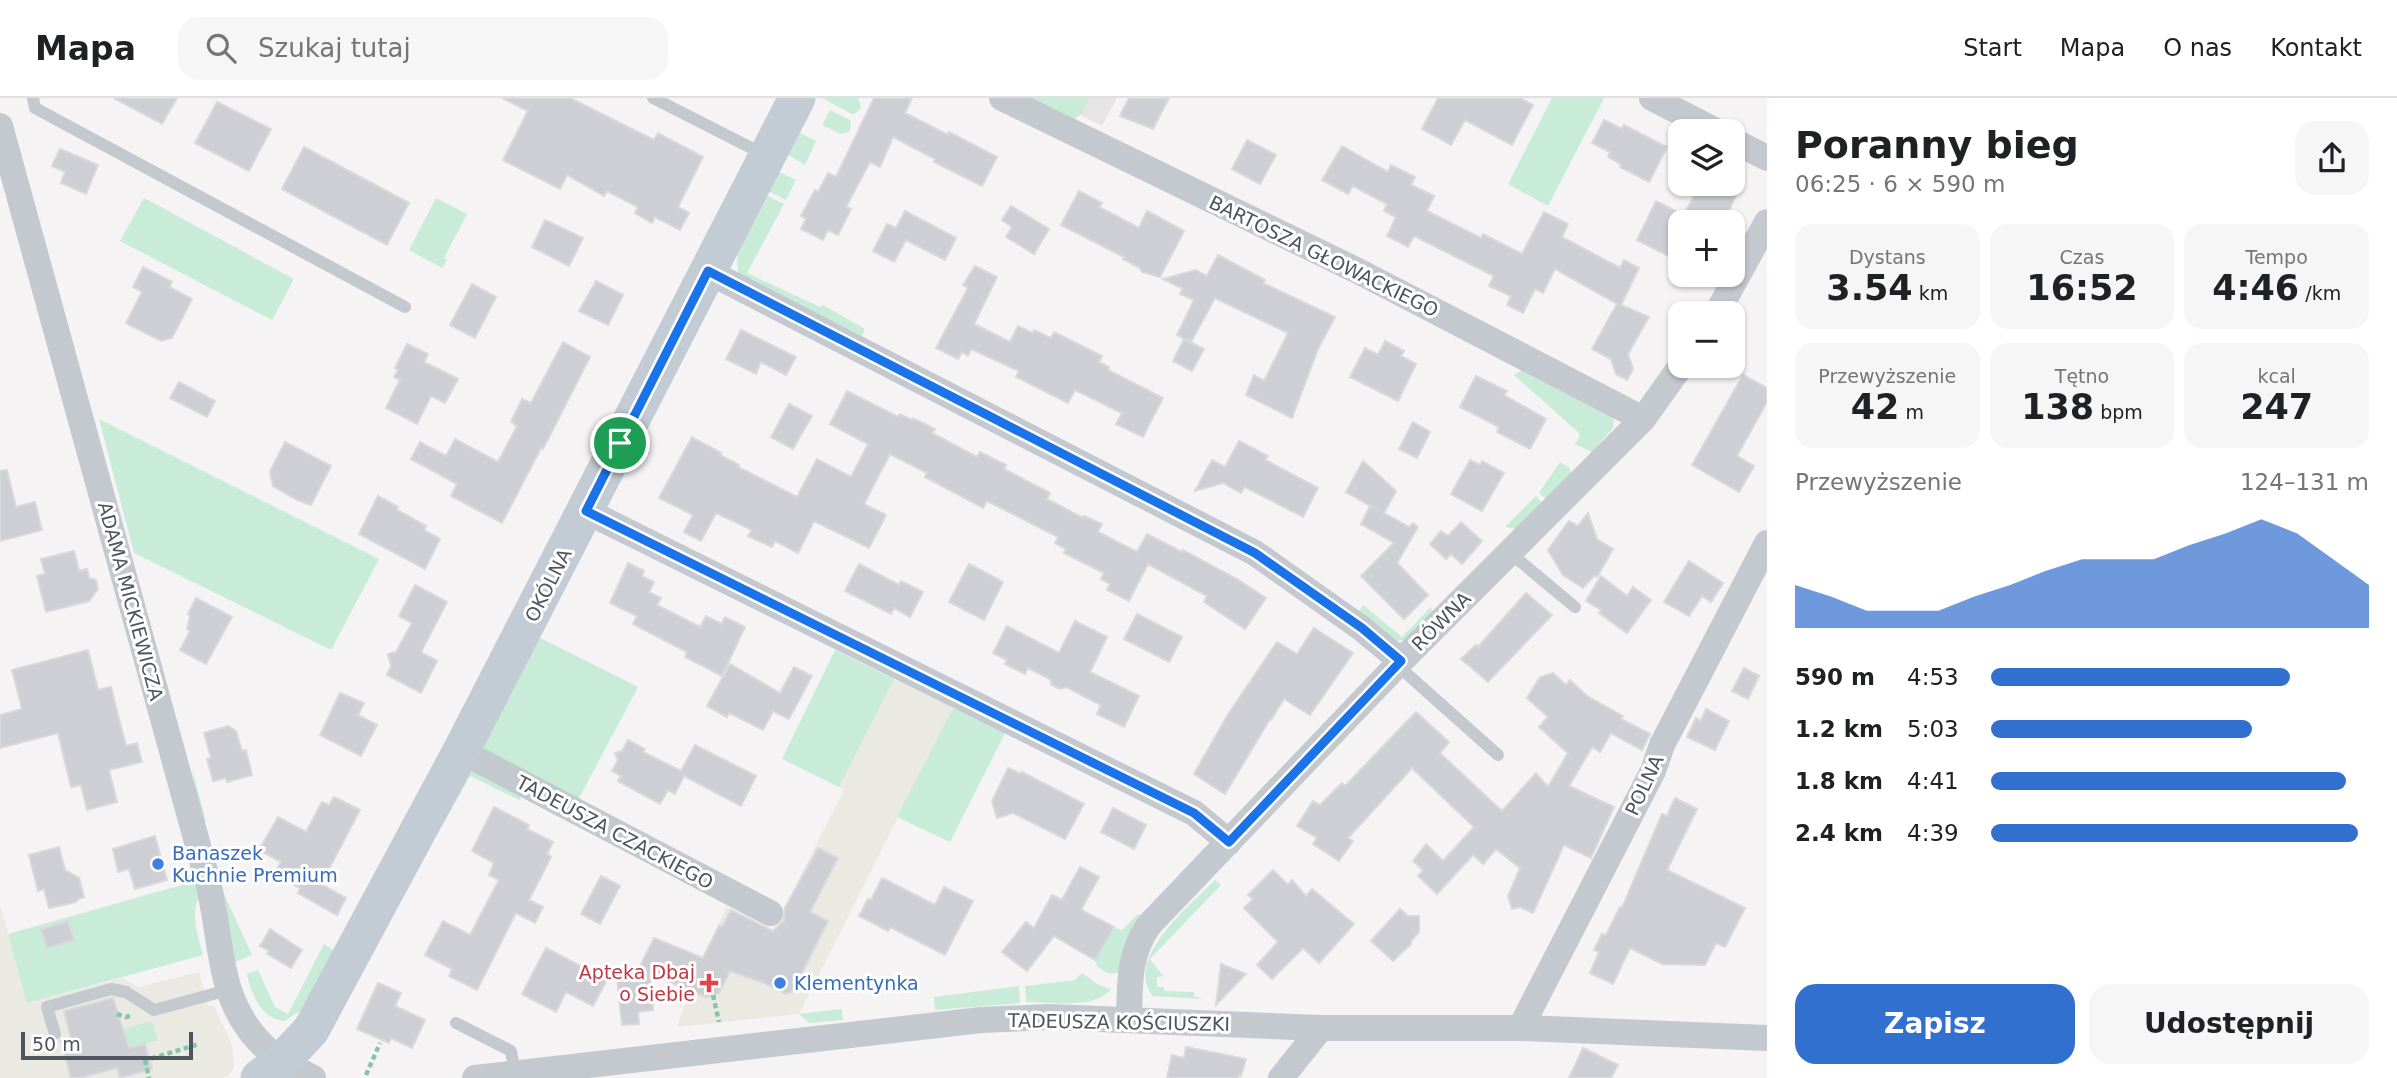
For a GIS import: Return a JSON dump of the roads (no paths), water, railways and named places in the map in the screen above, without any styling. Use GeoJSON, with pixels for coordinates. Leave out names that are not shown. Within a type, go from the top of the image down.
{"type":"FeatureCollection","features":[{"type":"Feature","properties":{"kind":"street","name":"OKÓLNA"},"geometry":{"type":"LineString","coordinates":[[270,1070],[311,1030],[461,751],[797,98]]}},
{"type":"Feature","properties":{"kind":"street","name":"BARTOSZA GŁOWACKIEGO"},"geometry":{"type":"LineString","coordinates":[[1002,98],[1358,271],[1643,419]]}},
{"type":"Feature","properties":{"kind":"street"},"geometry":{"type":"LineString","coordinates":[[1652,98],[1693,119]]}},
{"type":"Feature","properties":{"kind":"street","name":"ADAMA MICKIEWICZA"},"geometry":{"type":"LineString","coordinates":[[0,126],[208,882],[216,916],[223,973],[243,1023],[264,1046],[270,1070]]}},
{"type":"Feature","properties":{"kind":"street"},"geometry":{"type":"LineString","coordinates":[[1745,147],[1767,158]]}},
{"type":"Feature","properties":{"kind":"street"},"geometry":{"type":"LineString","coordinates":[[1724,301],[1767,222]]}},
{"type":"Feature","properties":{"kind":"street"},"geometry":{"type":"LineString","coordinates":[[708,271],[1255,553],[1362,628],[1399,663]]}},
{"type":"Feature","properties":{"kind":"street","name":"RÓWNA"},"geometry":{"type":"LineString","coordinates":[[1129,1019],[1133,956],[1149,925],[1399,663],[1643,419],[1672,378]]}},
{"type":"Feature","properties":{"kind":"street"},"geometry":{"type":"LineString","coordinates":[[586,511],[1194,813],[1229,842]]}},
{"type":"Feature","properties":{"kind":"street","name":"POLNA"},"geometry":{"type":"LineString","coordinates":[[1524,1028],[1525,1019],[1653,771],[1661,745],[1767,542]]}},
{"type":"Feature","properties":{"kind":"street","name":"TADEUSZA CZACKIEGO"},"geometry":{"type":"LineString","coordinates":[[461,751],[770,913]]}},
{"type":"Feature","properties":{"kind":"street","name":"TADEUSZA KOŚCIUSZKI"},"geometry":{"type":"LineString","coordinates":[[475,1078],[514,1073],[646,1069],[981,1020],[1049,1017],[1321,1028],[1524,1028],[1767,1038]]}},
{"type":"Feature","properties":{"kind":"street"},"geometry":{"type":"LineString","coordinates":[[1281,1078],[1321,1028]]}},
{"type":"Feature","properties":{"kind":"street"},"geometry":{"type":"LineString","coordinates":[[270,1070],[313,1078]]}},
{"type":"Feature","properties":{"kind":"lane"},"geometry":{"type":"LineString","coordinates":[[33,98],[35,108],[405,307]]}},
{"type":"Feature","properties":{"kind":"lane"},"geometry":{"type":"LineString","coordinates":[[653,98],[766,156]]}},
{"type":"Feature","properties":{"kind":"lane"},"geometry":{"type":"LineString","coordinates":[[1510,553],[1575,607]]}},
{"type":"Feature","properties":{"kind":"lane"},"geometry":{"type":"LineString","coordinates":[[1399,663],[1498,755]]}},
{"type":"Feature","properties":{"kind":"lane"},"geometry":{"type":"LineString","coordinates":[[55,1034],[47,1007],[111,989],[126,992],[154,1010],[228,990]]}},
{"type":"Feature","properties":{"kind":"lane"},"geometry":{"type":"LineString","coordinates":[[456,1023],[512,1051],[514,1073]]}},
{"type":"Feature","properties":{"kind":"place","name":"Banaszek Kuchnie Premium"},"geometry":{"type":"Point","coordinates":[158,864]}},
{"type":"Feature","properties":{"kind":"place","name":"Apteka Dbaj o Siebie"},"geometry":{"type":"Point","coordinates":[709,983]}},
{"type":"Feature","properties":{"kind":"place","name":"Klementynka"},"geometry":{"type":"Point","coordinates":[780,983]}}]}
